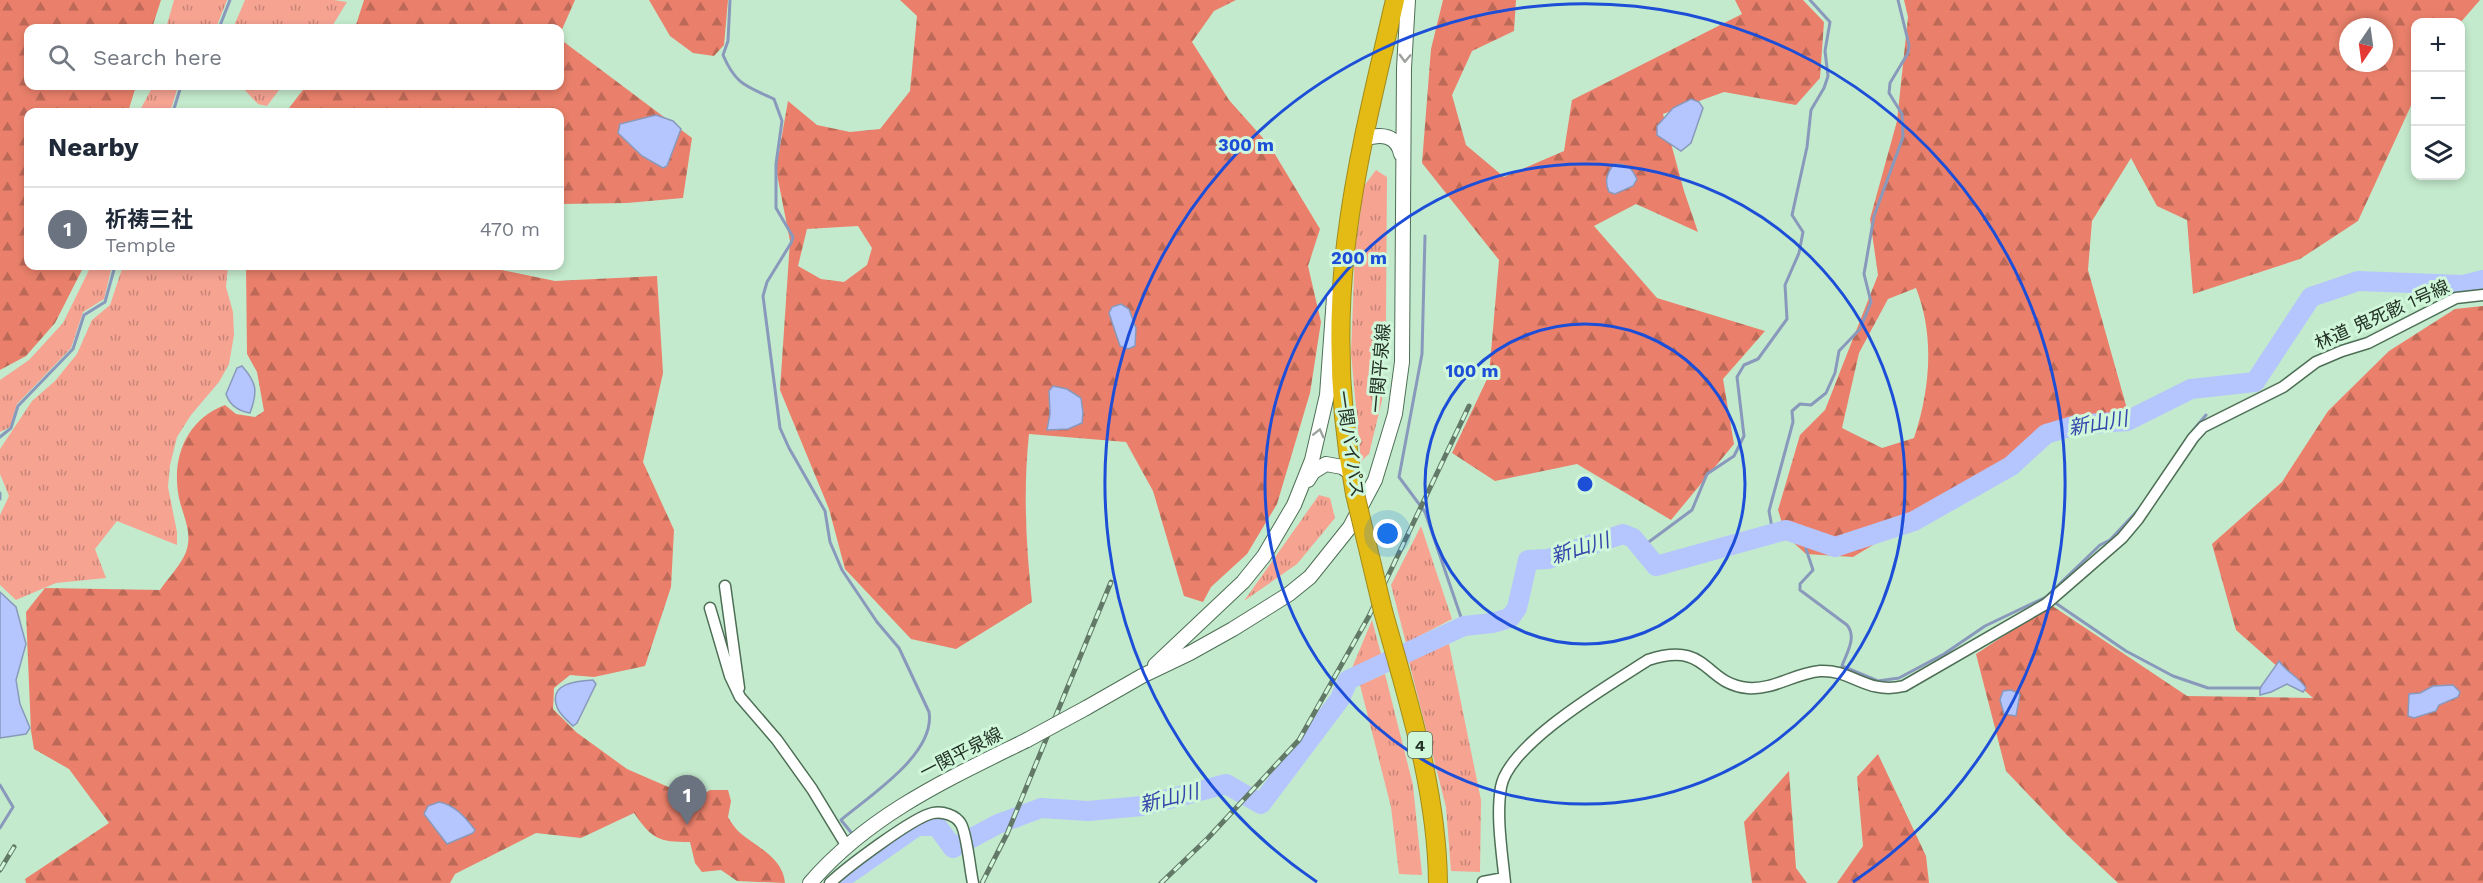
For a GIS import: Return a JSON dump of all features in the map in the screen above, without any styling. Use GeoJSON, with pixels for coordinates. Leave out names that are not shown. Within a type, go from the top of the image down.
{"type":"FeatureCollection","features":[{"type":"Feature","properties":{"kind":"highway","name":"一関バイパス"},"geometry":{"type":"LineString","coordinates":[[1395,0],[1364,139],[1347,235],[1340,336],[1345,425],[1351,473],[1383,611],[1418,736],[1432,813],[1438,858],[1438,883]]}},
{"type":"Feature","properties":{"kind":"main road","name":"一関平泉線"},"geometry":{"type":"LineString","coordinates":[[810,883],[846,845],[879,820],[938,784],[1190,653],[1280,600],[1310,578],[1350,527],[1375,480],[1389,440],[1402,362],[1402,159],[1408,0]]}},
{"type":"Feature","properties":{"kind":"main road"},"geometry":{"type":"LineString","coordinates":[[1364,139],[1373,136],[1390,138],[1399,146],[1402,159]]}},
{"type":"Feature","properties":{"kind":"main road","name":"一関平泉線"},"geometry":{"type":"LineString","coordinates":[[1302,489],[1327,396],[1335,279],[1347,235]]}},
{"type":"Feature","properties":{"kind":"main road","name":"一関平泉線"},"geometry":{"type":"LineString","coordinates":[[1142,676],[1179,644],[1189,631],[1219,607],[1243,582],[1264,556],[1282,528],[1313,472],[1326,464],[1342,467],[1351,473]]}},
{"type":"Feature","properties":{"kind":"street","name":"林道 鬼死骸 1号線"},"geometry":{"type":"LineString","coordinates":[[1505,881],[1501,833],[1501,787],[1514,759],[1548,729],[1648,660],[1679,654],[1691,656],[1730,683],[1747,688],[1765,688],[1818,671],[1835,672],[1876,688],[1888,690],[1904,686],[2046,604],[2122,538],[2203,427],[2259,401],[2299,376],[2316,362],[2368,343],[2456,298],[2483,295]]}},
{"type":"Feature","properties":{"kind":"street"},"geometry":{"type":"LineString","coordinates":[[725,586],[734,638],[740,698]]}},
{"type":"Feature","properties":{"kind":"street"},"geometry":{"type":"LineString","coordinates":[[710,608],[730,676],[740,698],[777,740],[812,789],[846,845]]}},
{"type":"Feature","properties":{"kind":"street"},"geometry":{"type":"LineString","coordinates":[[830,883],[882,843],[932,813],[949,814],[962,825],[973,883]]}},
{"type":"Feature","properties":{"kind":"street"},"geometry":{"type":"LineString","coordinates":[[1483,882],[1505,881]]}},
{"type":"Feature","properties":{"kind":"green space"},"geometry":{"type":"Polygon","coordinates":[[[0,0],[161,0],[153,24],[24,24],[24,90],[135,90],[129,108],[24,108],[24,270],[82,270],[55,323],[26,356],[0,370],[0,0]]]}},
{"type":"Feature","properties":{"kind":"green space"},"geometry":{"type":"Polygon","coordinates":[[[174,0],[227,0],[218,24],[167,24],[174,0]]]}},
{"type":"Feature","properties":{"kind":"green space"},"geometry":{"type":"Polygon","coordinates":[[[245,0],[347,2],[333,24],[235,24],[245,0]]]}},
{"type":"Feature","properties":{"kind":"green space"},"geometry":{"type":"Polygon","coordinates":[[[364,0],[575,0],[564,25],[356,24],[364,0]]]}},
{"type":"Feature","properties":{"kind":"green space"},"geometry":{"type":"Polygon","coordinates":[[[649,0],[728,0],[724,45],[714,56],[693,53],[670,36],[649,0]]]}},
{"type":"Feature","properties":{"kind":"green space"},"geometry":{"type":"Polygon","coordinates":[[[900,0],[1236,0],[1214,11],[1192,42],[1229,100],[1270,146],[1320,229],[1308,266],[1321,322],[1310,393],[1277,504],[1247,554],[1211,587],[1203,602],[1184,596],[1153,491],[1126,442],[1029,434],[1026,518],[1032,602],[956,649],[911,639],[845,569],[829,509],[780,390],[790,241],[776,169],[788,101],[817,125],[850,132],[880,129],[910,91],[917,16],[900,0]],[[858,226],[807,229],[798,266],[821,279],[844,282],[867,265],[872,248],[858,226]]]}},
{"type":"Feature","properties":{"kind":"green space"},"geometry":{"type":"Polygon","coordinates":[[[1443,0],[1516,0],[1514,31],[1472,51],[1452,95],[1466,145],[1504,177],[1564,151],[1572,100],[1742,14],[1735,0],[1803,0],[1824,22],[1820,78],[1796,105],[1724,92],[1663,114],[1698,232],[1636,204],[1594,226],[1657,298],[1765,331],[1723,379],[1734,444],[1671,520],[1577,464],[1495,481],[1452,453],[1489,375],[1499,260],[1422,163],[1431,49],[1443,0]]]}},
{"type":"Feature","properties":{"kind":"green space"},"geometry":{"type":"Polygon","coordinates":[[[1904,0],[2480,0],[2464,18],[2411,18],[2411,106],[2358,221],[2300,259],[2193,294],[2187,220],[2157,206],[2131,158],[2092,221],[2088,270],[2129,416],[2057,424],[2014,468],[1914,515],[1883,539],[1853,557],[1806,554],[1786,536],[1778,510],[1800,435],[1825,410],[1878,275],[1870,219],[1897,121],[1908,17],[1904,0]],[[1916,288],[1888,299],[1859,353],[1842,428],[1882,448],[1914,438],[1927,382],[1928,344],[1922,306],[1916,288]]]}},
{"type":"Feature","properties":{"kind":"green space"},"geometry":{"type":"Polygon","coordinates":[[[564,42],[692,138],[683,198],[627,203],[564,204],[564,108],[289,108],[303,90],[564,90],[564,42]]]}},
{"type":"Feature","properties":{"kind":"green space"},"geometry":{"type":"Polygon","coordinates":[[[151,90],[177,90],[171,108],[141,108],[151,90]]]}},
{"type":"Feature","properties":{"kind":"green space"},"geometry":{"type":"Polygon","coordinates":[[[245,90],[279,90],[267,106],[258,104],[245,90]]]}},
{"type":"Feature","properties":{"kind":"green space"},"geometry":{"type":"Polygon","coordinates":[[[1376,170],[1387,177],[1386,321],[1382,400],[1369,454],[1361,461],[1351,353],[1355,250],[1364,186],[1376,170]]]}},
{"type":"Feature","properties":{"kind":"green space"},"geometry":{"type":"Polygon","coordinates":[[[89,270],[111,270],[104,299],[83,312],[71,348],[17,404],[10,427],[0,432],[0,380],[29,360],[63,323],[89,270]]]}},
{"type":"Feature","properties":{"kind":"green space"},"geometry":{"type":"Polygon","coordinates":[[[122,270],[228,270],[226,287],[233,312],[234,335],[229,364],[219,382],[191,415],[177,437],[170,465],[168,487],[177,532],[177,545],[117,521],[95,549],[106,578],[56,583],[16,600],[0,585],[0,515],[9,496],[0,474],[0,449],[32,401],[55,381],[77,354],[92,320],[110,305],[122,270]]]}},
{"type":"Feature","properties":{"kind":"green space"},"geometry":{"type":"Polygon","coordinates":[[[246,270],[501,270],[555,281],[657,276],[663,373],[643,462],[674,530],[671,587],[645,666],[594,677],[570,675],[554,688],[553,709],[576,732],[627,769],[696,799],[710,790],[728,790],[731,801],[729,819],[739,832],[774,859],[783,874],[785,883],[737,881],[721,870],[702,872],[695,863],[690,842],[663,840],[651,834],[634,813],[581,838],[536,833],[455,874],[450,883],[26,883],[25,879],[109,823],[69,769],[34,749],[31,731],[26,612],[45,588],[160,590],[181,562],[188,545],[187,525],[177,483],[177,469],[184,442],[200,420],[225,405],[236,414],[255,417],[264,411],[257,372],[247,354],[246,270]]]}},
{"type":"Feature","properties":{"kind":"green space"},"geometry":{"type":"Polygon","coordinates":[[[2483,306],[2483,883],[2118,883],[2067,835],[2006,771],[1976,654],[2051,605],[2187,696],[2313,698],[2236,630],[2212,544],[2282,482],[2328,411],[2389,351],[2455,309],[2483,306]]]}},
{"type":"Feature","properties":{"kind":"green space"},"geometry":{"type":"Polygon","coordinates":[[[1319,495],[1330,498],[1335,518],[1297,564],[1244,601],[1319,495]]]}},
{"type":"Feature","properties":{"kind":"green space"},"geometry":{"type":"Polygon","coordinates":[[[1421,526],[1452,619],[1406,643],[1391,585],[1421,526]]]}},
{"type":"Feature","properties":{"kind":"green space"},"geometry":{"type":"Polygon","coordinates":[[[1372,620],[1381,654],[1352,668],[1372,620]]]}},
{"type":"Feature","properties":{"kind":"green space"},"geometry":{"type":"Polygon","coordinates":[[[1449,644],[1481,800],[1480,872],[1451,871],[1446,807],[1408,658],[1449,644]]]}},
{"type":"Feature","properties":{"kind":"green space"},"geometry":{"type":"Polygon","coordinates":[[[1385,674],[1413,785],[1422,875],[1399,874],[1391,807],[1360,685],[1385,674]]]}},
{"type":"Feature","properties":{"kind":"green space"},"geometry":{"type":"Polygon","coordinates":[[[1878,754],[1926,856],[1929,883],[1837,883],[1863,846],[1857,777],[1878,754]]]}},
{"type":"Feature","properties":{"kind":"green space"},"geometry":{"type":"Polygon","coordinates":[[[1789,771],[1796,868],[1807,883],[1752,883],[1744,822],[1789,771]]]}},
{"type":"Feature","properties":{"kind":"water"},"geometry":{"type":"Polygon","coordinates":[[[1691,99],[1699,102],[1703,108],[1691,143],[1681,151],[1657,135],[1657,126],[1673,108],[1691,99]]]}},
{"type":"Feature","properties":{"kind":"water"},"geometry":{"type":"Polygon","coordinates":[[[656,115],[673,121],[681,129],[667,166],[663,168],[642,156],[618,133],[620,124],[656,115]]]}},
{"type":"Feature","properties":{"kind":"water"},"geometry":{"type":"Polygon","coordinates":[[[1614,164],[1628,167],[1637,179],[1633,186],[1615,194],[1609,192],[1607,188],[1608,174],[1614,164]]]}},
{"type":"Feature","properties":{"kind":"water"},"geometry":{"type":"Polygon","coordinates":[[[1121,304],[1129,309],[1136,328],[1135,346],[1128,349],[1120,346],[1109,313],[1112,307],[1121,304]]]}},
{"type":"Feature","properties":{"kind":"water"},"geometry":{"type":"Polygon","coordinates":[[[242,366],[251,377],[255,388],[250,413],[235,407],[226,394],[237,368],[242,366]]]}},
{"type":"Feature","properties":{"kind":"water"},"geometry":{"type":"Polygon","coordinates":[[[1053,386],[1067,389],[1081,398],[1082,423],[1068,429],[1047,430],[1050,414],[1049,391],[1053,386]]]}},
{"type":"Feature","properties":{"kind":"water"},"geometry":{"type":"Polygon","coordinates":[[[0,592],[16,607],[26,644],[16,680],[20,704],[30,728],[26,734],[0,738],[0,592]]]}},
{"type":"Feature","properties":{"kind":"water"},"geometry":{"type":"Polygon","coordinates":[[[2279,661],[2306,688],[2303,692],[2287,684],[2260,695],[2260,688],[2279,661]]]}},
{"type":"Feature","properties":{"kind":"water"},"geometry":{"type":"Polygon","coordinates":[[[593,680],[596,684],[577,723],[573,726],[558,710],[555,699],[557,693],[566,685],[593,680]]]}},
{"type":"Feature","properties":{"kind":"water"},"geometry":{"type":"Polygon","coordinates":[[[2453,685],[2460,692],[2458,697],[2439,705],[2436,711],[2414,718],[2408,716],[2409,694],[2420,693],[2433,686],[2453,685]]]}},
{"type":"Feature","properties":{"kind":"water"},"geometry":{"type":"Polygon","coordinates":[[[2011,690],[2020,694],[2016,716],[2004,714],[2000,700],[2003,691],[2011,690]]]}},
{"type":"Feature","properties":{"kind":"water"},"geometry":{"type":"Polygon","coordinates":[[[439,802],[459,812],[475,830],[473,833],[447,844],[424,814],[428,806],[439,802]]]}},
{"type":"Feature","properties":{"kind":"waterway"},"geometry":{"type":"LineString","coordinates":[[221,24],[230,0]]}},
{"type":"Feature","properties":{"kind":"waterway"},"geometry":{"type":"LineString","coordinates":[[730,0],[728,41],[723,55],[737,79],[774,99],[782,121],[776,164],[776,208],[793,237],[767,282],[763,296],[780,428],[825,511],[830,542],[842,570],[877,622],[899,648],[929,712],[928,728],[912,758],[898,773],[841,820],[854,836]]}},
{"type":"Feature","properties":{"kind":"waterway"},"geometry":{"type":"LineString","coordinates":[[1642,547],[1692,510],[1707,474],[1734,456],[1744,436],[1737,377],[1744,365],[1758,359],[1787,319],[1785,285],[1799,253],[1803,232],[1792,215],[1807,147],[1811,110],[1828,76],[1825,51],[1830,22],[1810,0]]}},
{"type":"Feature","properties":{"kind":"waterway"},"geometry":{"type":"LineString","coordinates":[[1773,533],[1769,511],[1793,422],[1792,411],[1800,404],[1811,405],[1826,393],[1835,373],[1839,351],[1860,329],[1871,302],[1864,274],[1874,216],[1903,137],[1902,114],[1889,93],[1890,83],[1908,53],[1909,45],[1898,0]]}},
{"type":"Feature","properties":{"kind":"waterway"},"geometry":{"type":"LineString","coordinates":[[174,108],[180,90]]}},
{"type":"Feature","properties":{"kind":"waterway"},"geometry":{"type":"LineString","coordinates":[[1425,236],[1422,354],[1399,477],[1425,512],[1464,626]]}},
{"type":"Feature","properties":{"kind":"waterway"},"geometry":{"type":"LineString","coordinates":[[0,437],[11,428],[18,406],[73,349],[84,315],[105,302],[114,270]]}},
{"type":"Feature","properties":{"kind":"waterway","name":"新山川"},"geometry":{"type":"LineString","coordinates":[[840,883],[844,877],[917,826],[937,826],[953,848],[998,824],[1041,808],[1088,811],[1142,806],[1226,784],[1261,804],[1340,699],[1348,680],[1464,626],[1492,623],[1510,618],[1517,608],[1528,560],[1548,559],[1623,534],[1633,538],[1656,566],[1786,530],[1835,547],[1914,521],[2011,466],[2046,434],[2076,425],[2127,421],[2191,389],[2255,382],[2311,297],[2358,281],[2463,285],[2483,280]]}},
{"type":"Feature","properties":{"kind":"waterway"},"geometry":{"type":"LineString","coordinates":[[2190,434],[2206,415]]}},
{"type":"Feature","properties":{"kind":"waterway"},"geometry":{"type":"LineString","coordinates":[[0,493],[0,499]]}},
{"type":"Feature","properties":{"kind":"waterway"},"geometry":{"type":"LineString","coordinates":[[1807,537],[1806,549],[1813,570],[1800,584],[1800,590],[1847,625],[1850,630],[1850,645],[1842,666],[1878,681],[1899,678],[1944,654],[1985,626],[2046,597],[2100,545],[2110,540],[2139,509]]}},
{"type":"Feature","properties":{"kind":"waterway"},"geometry":{"type":"LineString","coordinates":[[2054,602],[2126,651],[2173,676],[2208,688],[2260,688]]}},
{"type":"Feature","properties":{"kind":"waterway"},"geometry":{"type":"LineString","coordinates":[[0,785],[13,807],[0,828]]}},
{"type":"Feature","properties":{"kind":"railway"},"geometry":{"type":"LineString","coordinates":[[1161,883],[1208,838],[1299,740],[1369,616],[1469,406]]}},
{"type":"Feature","properties":{"kind":"railway"},"geometry":{"type":"LineString","coordinates":[[982,883],[1007,834],[1111,582]]}},
{"type":"Feature","properties":{"kind":"railway"},"geometry":{"type":"LineString","coordinates":[[0,870],[14,847]]}},
{"type":"Feature","properties":{"kind":"place","name":"祈祷三社"},"geometry":{"type":"Point","coordinates":[687,825]}}]}
